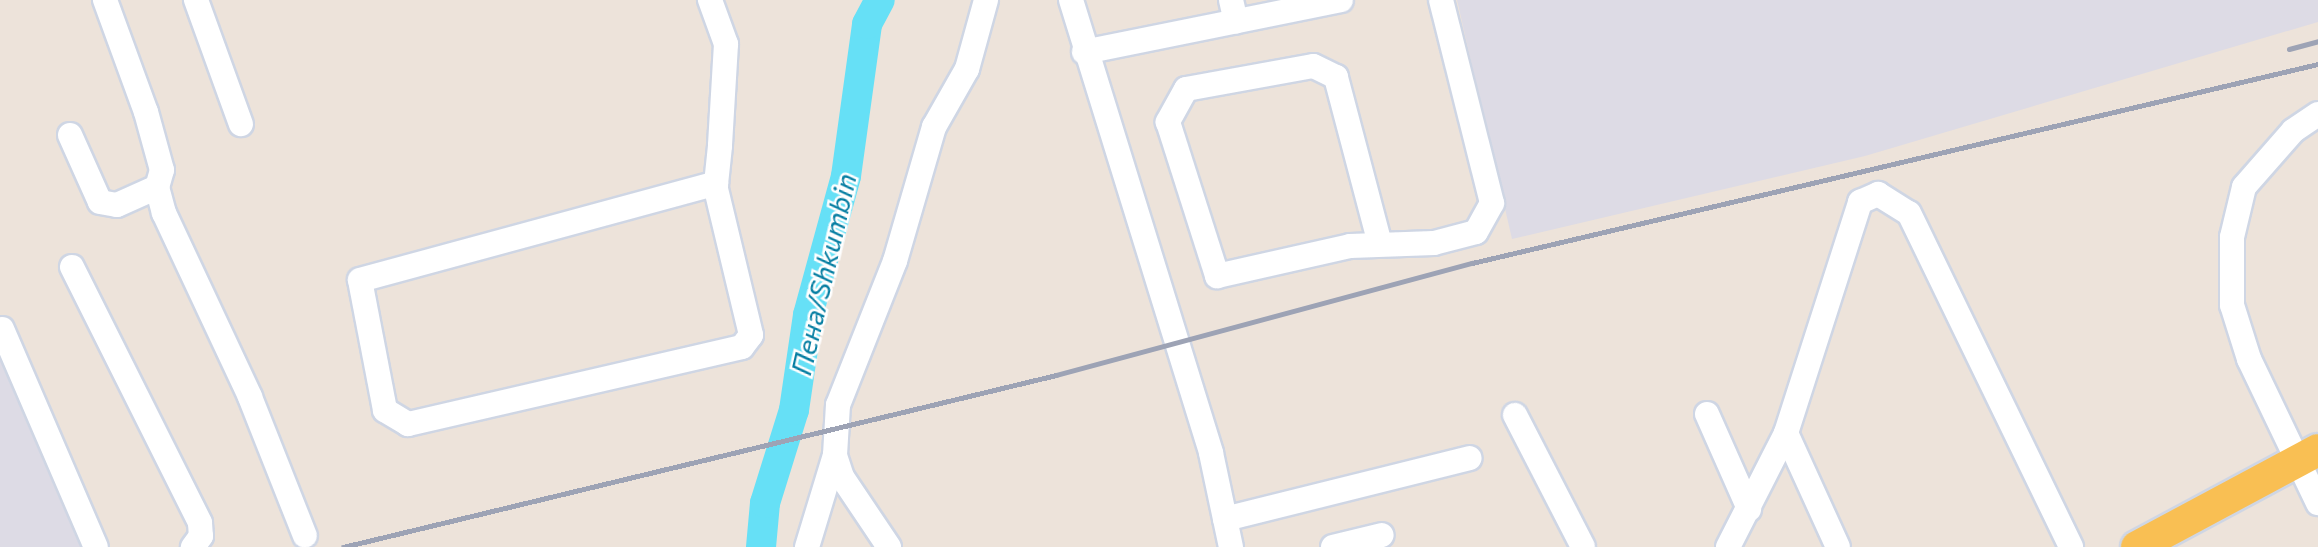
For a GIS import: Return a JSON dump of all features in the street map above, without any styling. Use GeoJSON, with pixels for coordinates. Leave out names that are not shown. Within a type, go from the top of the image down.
{"type":"FeatureCollection","features":[{"type":"Feature","properties":{"kind":"main road"},"geometry":{"type":"LineString","coordinates":[[2137,547],[2307,456]]}},
{"type":"Feature","properties":{"kind":"street"},"geometry":{"type":"LineString","coordinates":[[105,0],[149,124],[162,170],[157,187],[183,260],[250,397],[304,536]]}},
{"type":"Feature","properties":{"kind":"street"},"geometry":{"type":"LineString","coordinates":[[195,0],[240,124]]}},
{"type":"Feature","properties":{"kind":"street"},"geometry":{"type":"LineString","coordinates":[[710,0],[726,44],[716,183],[751,335],[742,346],[408,424],[385,410],[360,280],[716,183]]}},
{"type":"Feature","properties":{"kind":"street"},"geometry":{"type":"LineString","coordinates":[[807,547],[835,455],[838,405],[895,261],[934,127],[967,69],[986,0]]}},
{"type":"Feature","properties":{"kind":"street"},"geometry":{"type":"LineString","coordinates":[[1071,0],[1084,52],[1211,453],[1231,547]]}},
{"type":"Feature","properties":{"kind":"street"},"geometry":{"type":"LineString","coordinates":[[1084,52],[1234,10],[1340,0]]}},
{"type":"Feature","properties":{"kind":"street"},"geometry":{"type":"LineString","coordinates":[[1380,244],[1336,77],[1313,66],[1186,89],[1168,122],[1217,276],[1380,244],[1434,243],[1476,232],[1492,203],[1441,0]]}},
{"type":"Feature","properties":{"kind":"street"},"geometry":{"type":"LineString","coordinates":[[2318,114],[2293,131],[2245,187],[2232,237],[2232,305],[2268,408],[2307,456],[2318,503]]}},
{"type":"Feature","properties":{"kind":"street"},"geometry":{"type":"LineString","coordinates":[[70,135],[100,202],[117,205],[157,187]]}},
{"type":"Feature","properties":{"kind":"street"},"geometry":{"type":"LineString","coordinates":[[1728,547],[1786,433],[1860,202],[1878,194],[1892,197],[1909,213],[2071,547]]}},
{"type":"Feature","properties":{"kind":"street"},"geometry":{"type":"LineString","coordinates":[[72,267],[200,523],[193,547]]}},
{"type":"Feature","properties":{"kind":"street"},"geometry":{"type":"LineString","coordinates":[[2,330],[96,547]]}},
{"type":"Feature","properties":{"kind":"street"},"geometry":{"type":"LineString","coordinates":[[1707,414],[1749,509]]}},
{"type":"Feature","properties":{"kind":"street"},"geometry":{"type":"LineString","coordinates":[[1515,415],[1583,547]]}},
{"type":"Feature","properties":{"kind":"street"},"geometry":{"type":"LineString","coordinates":[[1786,433],[1838,547]]}},
{"type":"Feature","properties":{"kind":"street"},"geometry":{"type":"LineString","coordinates":[[835,455],[842,477],[890,547]]}},
{"type":"Feature","properties":{"kind":"street"},"geometry":{"type":"LineString","coordinates":[[1225,519],[1471,458]]}},
{"type":"Feature","properties":{"kind":"street"},"geometry":{"type":"LineString","coordinates":[[1333,547],[1382,535]]}},
{"type":"Feature","properties":{"kind":"shaded area"},"geometry":{"type":"Polygon","coordinates":[[[1457,0],[2318,0],[2318,22],[1865,156],[1512,239],[1457,0]]]}},
{"type":"Feature","properties":{"kind":"shaded area"},"geometry":{"type":"Polygon","coordinates":[[[0,339],[95,547],[0,547],[0,339]]]}},
{"type":"Feature","properties":{"kind":"waterway","name":"Пена/Shkumbin"},"geometry":{"type":"LineString","coordinates":[[761,547],[765,503],[794,410],[808,315],[846,176],[867,24],[880,0]]}},
{"type":"Feature","properties":{"kind":"railway"},"geometry":{"type":"LineString","coordinates":[[2289,49],[2318,41]]}},
{"type":"Feature","properties":{"kind":"railway"},"geometry":{"type":"LineString","coordinates":[[343,547],[1056,375],[1472,263],[2318,64]]}}]}
